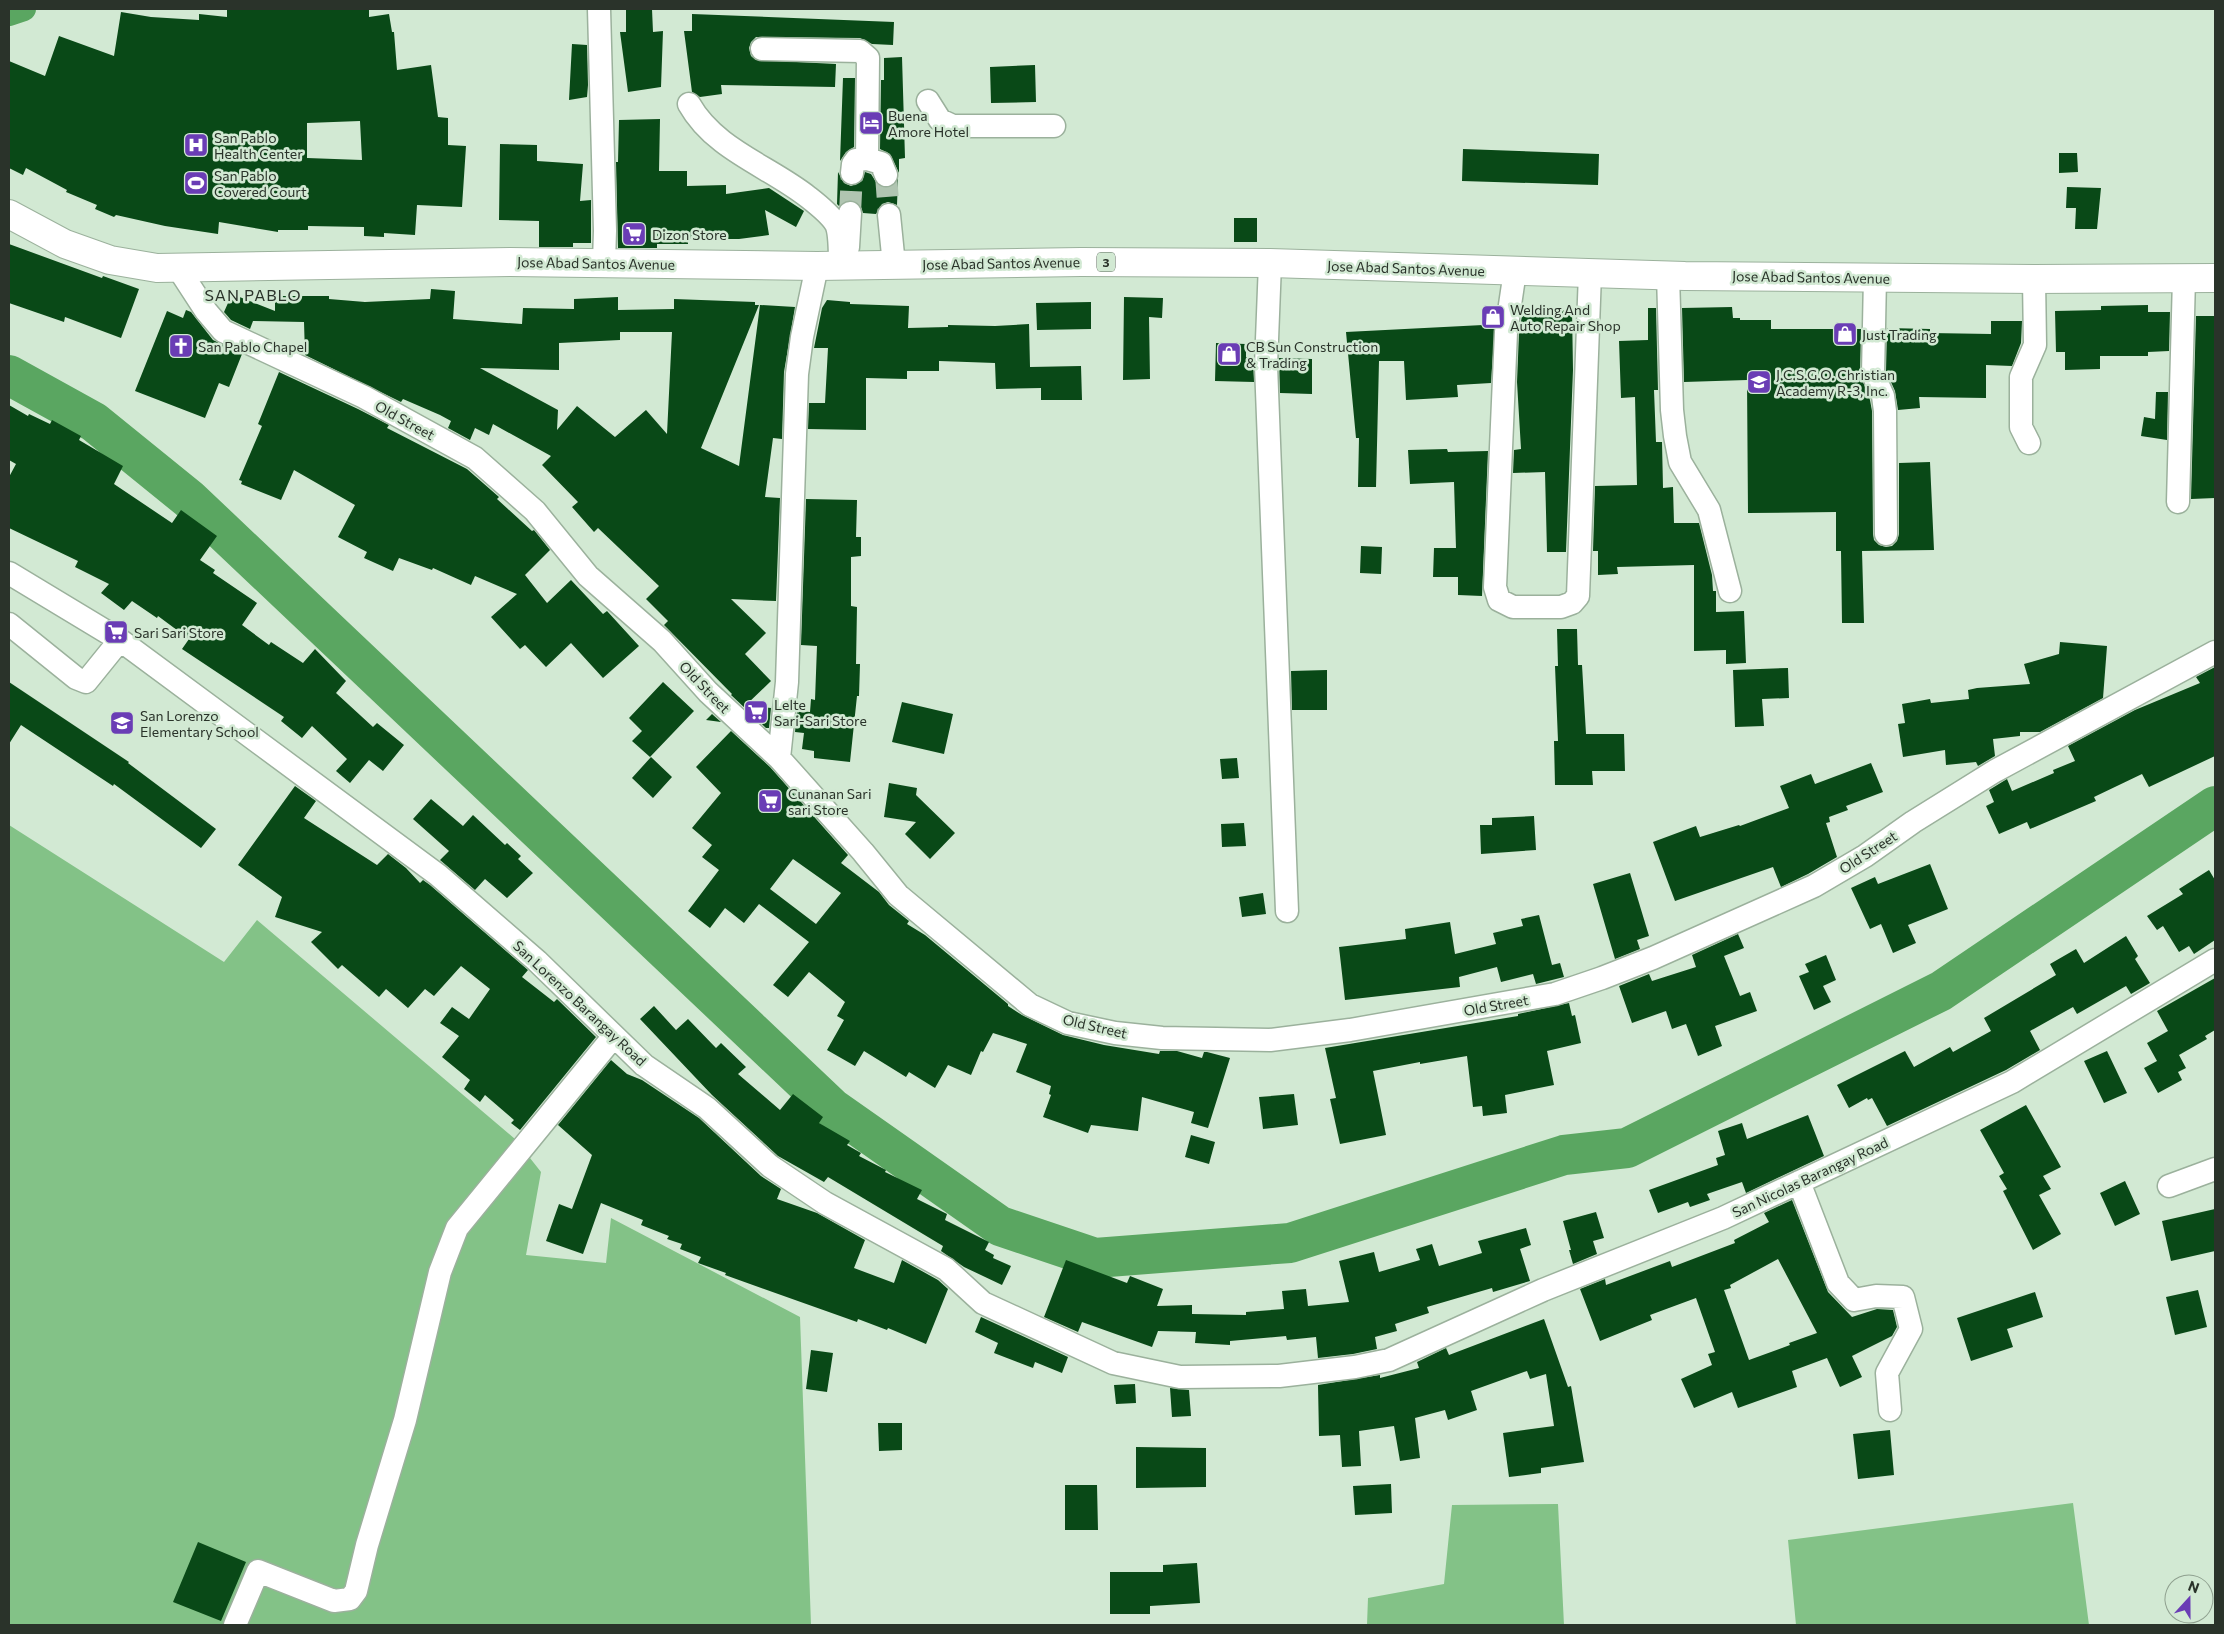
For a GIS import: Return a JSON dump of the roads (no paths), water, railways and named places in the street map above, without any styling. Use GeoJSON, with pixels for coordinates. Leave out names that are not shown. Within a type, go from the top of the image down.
{"type":"FeatureCollection","features":[{"type":"Feature","properties":{"kind":"highway","name":"Jose Abad Santos Avenue"},"geometry":{"type":"LineString","coordinates":[[9,214],[65,244],[110,260],[156,268],[510,262],[835,266],[1066,262],[1270,263],[1668,276],[2034,279],[2215,278]]}},
{"type":"Feature","properties":{"kind":"street"},"geometry":{"type":"LineString","coordinates":[[599,9],[606,231],[604,262]]}},
{"type":"Feature","properties":{"kind":"street"},"geometry":{"type":"LineString","coordinates":[[762,49],[860,51],[865,54],[868,58],[860,166],[881,163],[886,174]]}},
{"type":"Feature","properties":{"kind":"street"},"geometry":{"type":"LineString","coordinates":[[928,101],[940,120],[953,126],[1054,126]]}},
{"type":"Feature","properties":{"kind":"street"},"geometry":{"type":"LineString","coordinates":[[689,104],[697,118],[740,155],[773,172],[818,204],[836,224],[835,266]]}},
{"type":"Feature","properties":{"kind":"street"},"geometry":{"type":"LineString","coordinates":[[778,758],[787,682],[797,374],[802,337],[835,266],[850,213]]}},
{"type":"Feature","properties":{"kind":"street"},"geometry":{"type":"LineString","coordinates":[[889,215],[894,265]]}},
{"type":"Feature","properties":{"kind":"street"},"geometry":{"type":"LineString","coordinates":[[1270,263],[1266,365],[1287,911]]}},
{"type":"Feature","properties":{"kind":"street","name":"Old Street"},"geometry":{"type":"LineString","coordinates":[[178,268],[206,311],[223,331],[364,397],[475,458],[535,511],[588,576],[662,641],[708,692],[778,758],[863,852],[898,895],[1030,1005],[1068,1023],[1115,1033],[1162,1038],[1270,1040],[1350,1030],[1555,994],[1602,978],[1653,958],[1814,886],[1865,856],[1913,822],[1996,771],[2215,652]]}},
{"type":"Feature","properties":{"kind":"street"},"geometry":{"type":"LineString","coordinates":[[1515,271],[1506,332],[1495,587],[1499,600],[1513,607],[1562,607],[1572,603],[1578,596],[1590,273]]}},
{"type":"Feature","properties":{"kind":"street"},"geometry":{"type":"LineString","coordinates":[[1668,276],[1672,410],[1680,462],[1709,510],[1730,591]]}},
{"type":"Feature","properties":{"kind":"street"},"geometry":{"type":"LineString","coordinates":[[1875,278],[1873,374],[1883,396],[1885,411],[1886,534]]}},
{"type":"Feature","properties":{"kind":"street"},"geometry":{"type":"LineString","coordinates":[[2178,502],[2184,278]]}},
{"type":"Feature","properties":{"kind":"street"},"geometry":{"type":"LineString","coordinates":[[2030,443],[2021,427],[2021,377],[2035,345],[2034,279]]}},
{"type":"Feature","properties":{"kind":"street","name":"San Lorenzo Barangay Road"},"geometry":{"type":"LineString","coordinates":[[9,573],[120,640],[438,875],[537,961],[644,1065],[707,1108],[770,1166],[825,1203],[946,1269],[983,1302],[1113,1363],[1180,1377],[1279,1376],[1355,1367],[1389,1360]]}},
{"type":"Feature","properties":{"kind":"street"},"geometry":{"type":"LineString","coordinates":[[9,624],[76,678],[86,682],[120,640]]}},
{"type":"Feature","properties":{"kind":"street","name":"San Nicolas Barangay Road"},"geometry":{"type":"LineString","coordinates":[[1389,1360],[1543,1290],[1723,1218],[2012,1082],[2215,960]]}},
{"type":"Feature","properties":{"kind":"street"},"geometry":{"type":"LineString","coordinates":[[235,1625],[258,1571],[334,1601],[350,1599],[356,1591],[367,1545],[405,1420],[440,1272],[458,1228],[614,1036]]}},
{"type":"Feature","properties":{"kind":"street"},"geometry":{"type":"LineString","coordinates":[[2169,1186],[2215,1169]]}},
{"type":"Feature","properties":{"kind":"street"},"geometry":{"type":"LineString","coordinates":[[1799,1182],[1838,1283],[1846,1294],[1854,1300],[1876,1296],[1903,1297],[1911,1329],[1887,1373],[1890,1410]]}},
{"type":"Feature","properties":{"kind":"waterway"},"geometry":{"type":"LineString","coordinates":[[9,14],[24,9]]}},
{"type":"Feature","properties":{"kind":"waterway"},"geometry":{"type":"LineString","coordinates":[[9,375],[94,422],[189,499],[832,1108],[1000,1226],[1095,1258],[1290,1243],[1564,1155],[1627,1148],[1941,991],[2215,806]]}},
{"type":"Feature","properties":{"kind":"tunnel"},"geometry":{"type":"LineString","coordinates":[[850,213],[852,173]]}},
{"type":"Feature","properties":{"kind":"tunnel"},"geometry":{"type":"LineString","coordinates":[[886,175],[889,215]]}},
{"type":"Feature","properties":{"kind":"place","name":"Buena Amore Hotel"},"geometry":{"type":"Point","coordinates":[871,123]}},
{"type":"Feature","properties":{"kind":"place","name":"San Pablo Health Center"},"geometry":{"type":"Point","coordinates":[196,145]}},
{"type":"Feature","properties":{"kind":"place","name":"San Pablo Covered Court"},"geometry":{"type":"Point","coordinates":[196,183]}},
{"type":"Feature","properties":{"kind":"place","name":"Dizon Store"},"geometry":{"type":"Point","coordinates":[634,234]}},
{"type":"Feature","properties":{"kind":"place","name":"Welding And Auto Repair Shop"},"geometry":{"type":"Point","coordinates":[1493,317]}},
{"type":"Feature","properties":{"kind":"place","name":"Just Trading"},"geometry":{"type":"Point","coordinates":[1845,334]}},
{"type":"Feature","properties":{"kind":"place","name":"San Pablo Chapel"},"geometry":{"type":"Point","coordinates":[181,346]}},
{"type":"Feature","properties":{"kind":"place","name":"CB Sun Construction & Trading"},"geometry":{"type":"Point","coordinates":[1229,354]}},
{"type":"Feature","properties":{"kind":"place","name":"J.C.S.G.O. Christian Academy R-3, Inc."},"geometry":{"type":"Point","coordinates":[1759,382]}},
{"type":"Feature","properties":{"kind":"place","name":"Sari Sari Store"},"geometry":{"type":"Point","coordinates":[116,632]}},
{"type":"Feature","properties":{"kind":"place","name":"Lelte Sari-Sari Store"},"geometry":{"type":"Point","coordinates":[756,712]}},
{"type":"Feature","properties":{"kind":"place","name":"San Lorenzo Elementary School"},"geometry":{"type":"Point","coordinates":[122,723]}},
{"type":"Feature","properties":{"kind":"place","name":"Cunanan Sari sari Store"},"geometry":{"type":"Point","coordinates":[770,801]}},
{"type":"Feature","properties":{"kind":"district","name":"SAN PABLO"},"geometry":{"type":"Point","coordinates":[253,294]}}]}
